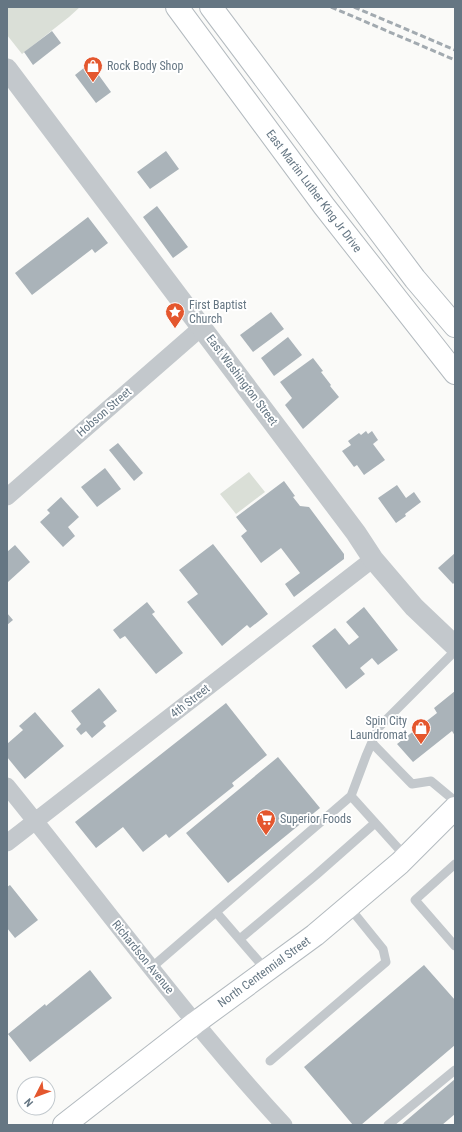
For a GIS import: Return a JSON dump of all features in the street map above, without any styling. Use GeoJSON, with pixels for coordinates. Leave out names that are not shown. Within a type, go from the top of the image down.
{"type":"FeatureCollection","features":[{"type":"Feature","properties":{"kind":"main road","name":"East Martin Luther King Jr Drive"},"geometry":{"type":"LineString","coordinates":[[177,7],[324,206],[455,373]]}},
{"type":"Feature","properties":{"kind":"main road"},"geometry":{"type":"LineString","coordinates":[[212,7],[415,279],[455,326]]}},
{"type":"Feature","properties":{"kind":"main road","name":"North Centennial Street"},"geometry":{"type":"LineString","coordinates":[[64,1125],[195,1023],[267,971],[349,907],[406,857],[455,808]]}},
{"type":"Feature","properties":{"kind":"street","name":"East Washington Street"},"geometry":{"type":"LineString","coordinates":[[7,69],[356,533],[373,559],[414,607],[455,646]]}},
{"type":"Feature","properties":{"kind":"street","name":"Hobson Street"},"geometry":{"type":"LineString","coordinates":[[7,497],[202,327]]}},
{"type":"Feature","properties":{"kind":"street","name":"4th Street"},"geometry":{"type":"LineString","coordinates":[[7,843],[373,559]]}},
{"type":"Feature","properties":{"kind":"street","name":"Richardson Avenue"},"geometry":{"type":"LineString","coordinates":[[7,786],[195,1023],[244,1082],[284,1125]]}},
{"type":"Feature","properties":{"kind":"lane"},"geometry":{"type":"LineString","coordinates":[[151,968],[351,796],[378,728],[455,651]]}},
{"type":"Feature","properties":{"kind":"lane"},"geometry":{"type":"LineString","coordinates":[[372,743],[412,784],[431,781],[455,801]]}},
{"type":"Feature","properties":{"kind":"lane"},"geometry":{"type":"LineString","coordinates":[[351,796],[406,857]]}},
{"type":"Feature","properties":{"kind":"lane"},"geometry":{"type":"LineString","coordinates":[[241,938],[375,823]]}},
{"type":"Feature","properties":{"kind":"lane"},"geometry":{"type":"LineString","coordinates":[[455,864],[415,900],[455,946]]}},
{"type":"Feature","properties":{"kind":"lane"},"geometry":{"type":"LineString","coordinates":[[270,1060],[386,962],[383,949],[349,907]]}},
{"type":"Feature","properties":{"kind":"lane"},"geometry":{"type":"LineString","coordinates":[[216,912],[241,938],[267,971]]}},
{"type":"Feature","properties":{"kind":"lane"},"geometry":{"type":"LineString","coordinates":[[388,1125],[455,1070]]}},
{"type":"Feature","properties":{"kind":"shaded area"},"geometry":{"type":"Polygon","coordinates":[[[7,7],[80,7],[22,54],[7,35],[7,7]]]}},
{"type":"Feature","properties":{"kind":"shaded area"},"geometry":{"type":"Polygon","coordinates":[[[249,472],[265,492],[236,514],[220,494],[249,472]]]}},
{"type":"Feature","properties":{"kind":"building"},"geometry":{"type":"Polygon","coordinates":[[[52,31],[61,43],[33,65],[24,52],[52,31]]]}},
{"type":"Feature","properties":{"kind":"building","name":"Rock Body Shop"},"geometry":{"type":"Polygon","coordinates":[[[90,63],[111,92],[96,103],[75,75],[90,63]]]}},
{"type":"Feature","properties":{"kind":"building"},"geometry":{"type":"Polygon","coordinates":[[[166,151],[179,169],[150,189],[137,172],[166,151]]]}},
{"type":"Feature","properties":{"kind":"building"},"geometry":{"type":"Polygon","coordinates":[[[157,206],[188,247],[173,258],[143,217],[157,206]]]}},
{"type":"Feature","properties":{"kind":"building"},"geometry":{"type":"Polygon","coordinates":[[[88,217],[108,243],[95,253],[92,249],[32,295],[15,273],[88,217]]]}},
{"type":"Feature","properties":{"kind":"building"},"geometry":{"type":"Polygon","coordinates":[[[271,312],[284,329],[253,352],[240,335],[271,312]]]}},
{"type":"Feature","properties":{"kind":"building"},"geometry":{"type":"Polygon","coordinates":[[[288,337],[302,355],[274,376],[261,358],[288,337]]]}},
{"type":"Feature","properties":{"kind":"building"},"geometry":{"type":"Polygon","coordinates":[[[313,358],[323,371],[321,372],[331,385],[330,386],[339,397],[303,429],[285,405],[292,398],[280,382],[313,358]]]}},
{"type":"Feature","properties":{"kind":"building"},"geometry":{"type":"Polygon","coordinates":[[[366,431],[368,434],[372,431],[378,440],[373,444],[385,460],[364,475],[357,465],[354,467],[342,451],[351,445],[348,441],[359,433],[361,435],[366,431]]]}},
{"type":"Feature","properties":{"kind":"building"},"geometry":{"type":"Polygon","coordinates":[[[118,443],[143,473],[134,481],[109,450],[118,443]]]}},
{"type":"Feature","properties":{"kind":"building"},"geometry":{"type":"Polygon","coordinates":[[[105,468],[121,489],[97,507],[81,487],[105,468]]]}},
{"type":"Feature","properties":{"kind":"building"},"geometry":{"type":"Polygon","coordinates":[[[284,481],[300,506],[309,507],[344,554],[344,559],[294,597],[285,584],[300,573],[281,548],[261,563],[241,536],[247,531],[236,517],[284,481]]]}},
{"type":"Feature","properties":{"kind":"building"},"geometry":{"type":"Polygon","coordinates":[[[397,485],[406,498],[414,492],[421,502],[396,523],[378,498],[397,485]]]}},
{"type":"Feature","properties":{"kind":"building"},"geometry":{"type":"Polygon","coordinates":[[[61,497],[79,517],[68,527],[75,536],[63,547],[40,522],[50,513],[47,510],[61,497]]]}},
{"type":"Feature","properties":{"kind":"building"},"geometry":{"type":"Polygon","coordinates":[[[213,544],[268,614],[250,628],[247,625],[222,646],[187,602],[198,594],[179,570],[213,544]]]}},
{"type":"Feature","properties":{"kind":"building"},"geometry":{"type":"Polygon","coordinates":[[[15,545],[30,562],[8,582],[7,552],[15,545]]]}},
{"type":"Feature","properties":{"kind":"building"},"geometry":{"type":"Polygon","coordinates":[[[455,553],[455,582],[453,584],[438,568],[455,553]]]}},
{"type":"Feature","properties":{"kind":"building"},"geometry":{"type":"Polygon","coordinates":[[[147,602],[155,612],[152,614],[183,653],[156,674],[125,636],[120,639],[113,630],[147,602]]]}},
{"type":"Feature","properties":{"kind":"building"},"geometry":{"type":"Polygon","coordinates":[[[364,607],[398,650],[378,665],[372,658],[360,668],[365,674],[346,689],[312,646],[335,628],[349,645],[359,637],[346,622],[364,607]]]}},
{"type":"Feature","properties":{"kind":"building"},"geometry":{"type":"Polygon","coordinates":[[[7,613],[13,620],[7,625],[7,613]]]}},
{"type":"Feature","properties":{"kind":"building"},"geometry":{"type":"Polygon","coordinates":[[[99,688],[117,711],[103,722],[106,726],[92,738],[86,731],[81,735],[76,729],[81,724],[71,711],[99,688]]]}},
{"type":"Feature","properties":{"kind":"building"},"geometry":{"type":"Polygon","coordinates":[[[455,691],[455,736],[452,731],[413,762],[397,744],[437,713],[434,708],[455,691]]]}},
{"type":"Feature","properties":{"kind":"building"},"geometry":{"type":"Polygon","coordinates":[[[226,703],[267,755],[232,783],[234,786],[169,838],[166,834],[143,852],[123,827],[96,848],[75,822],[226,703]]]}},
{"type":"Feature","properties":{"kind":"building"},"geometry":{"type":"Polygon","coordinates":[[[35,712],[64,746],[25,779],[7,757],[7,744],[23,730],[19,726],[35,712]]]}},
{"type":"Feature","properties":{"kind":"building"},"geometry":{"type":"Polygon","coordinates":[[[278,757],[320,808],[228,883],[186,833],[278,757]]]}},
{"type":"Feature","properties":{"kind":"building"},"geometry":{"type":"Polygon","coordinates":[[[10,885],[38,920],[15,938],[7,928],[7,887],[10,885]]]}},
{"type":"Feature","properties":{"kind":"building"},"geometry":{"type":"Polygon","coordinates":[[[424,965],[455,1000],[455,1045],[361,1125],[353,1125],[304,1067],[424,965]]]}},
{"type":"Feature","properties":{"kind":"building"},"geometry":{"type":"Polygon","coordinates":[[[90,970],[112,998],[30,1062],[8,1034],[45,1004],[46,1006],[90,970]]]}},
{"type":"Feature","properties":{"kind":"building"},"geometry":{"type":"Polygon","coordinates":[[[455,1079],[455,1114],[442,1125],[401,1125],[455,1079]]]}},
{"type":"Feature","properties":{"kind":"railway"},"geometry":{"type":"LineString","coordinates":[[331,7],[455,60]]}},
{"type":"Feature","properties":{"kind":"railway"},"geometry":{"type":"LineString","coordinates":[[354,7],[455,50]]}},
{"type":"Feature","properties":{"kind":"place","name":"Rock Body Shop"},"geometry":{"type":"Point","coordinates":[93,83]}},
{"type":"Feature","properties":{"kind":"place","name":"First Baptist Church"},"geometry":{"type":"Point","coordinates":[175,329]}},
{"type":"Feature","properties":{"kind":"place","name":"Spin City Laundromat"},"geometry":{"type":"Point","coordinates":[421,745]}},
{"type":"Feature","properties":{"kind":"place","name":"Superior Foods"},"geometry":{"type":"Point","coordinates":[266,836]}}]}
